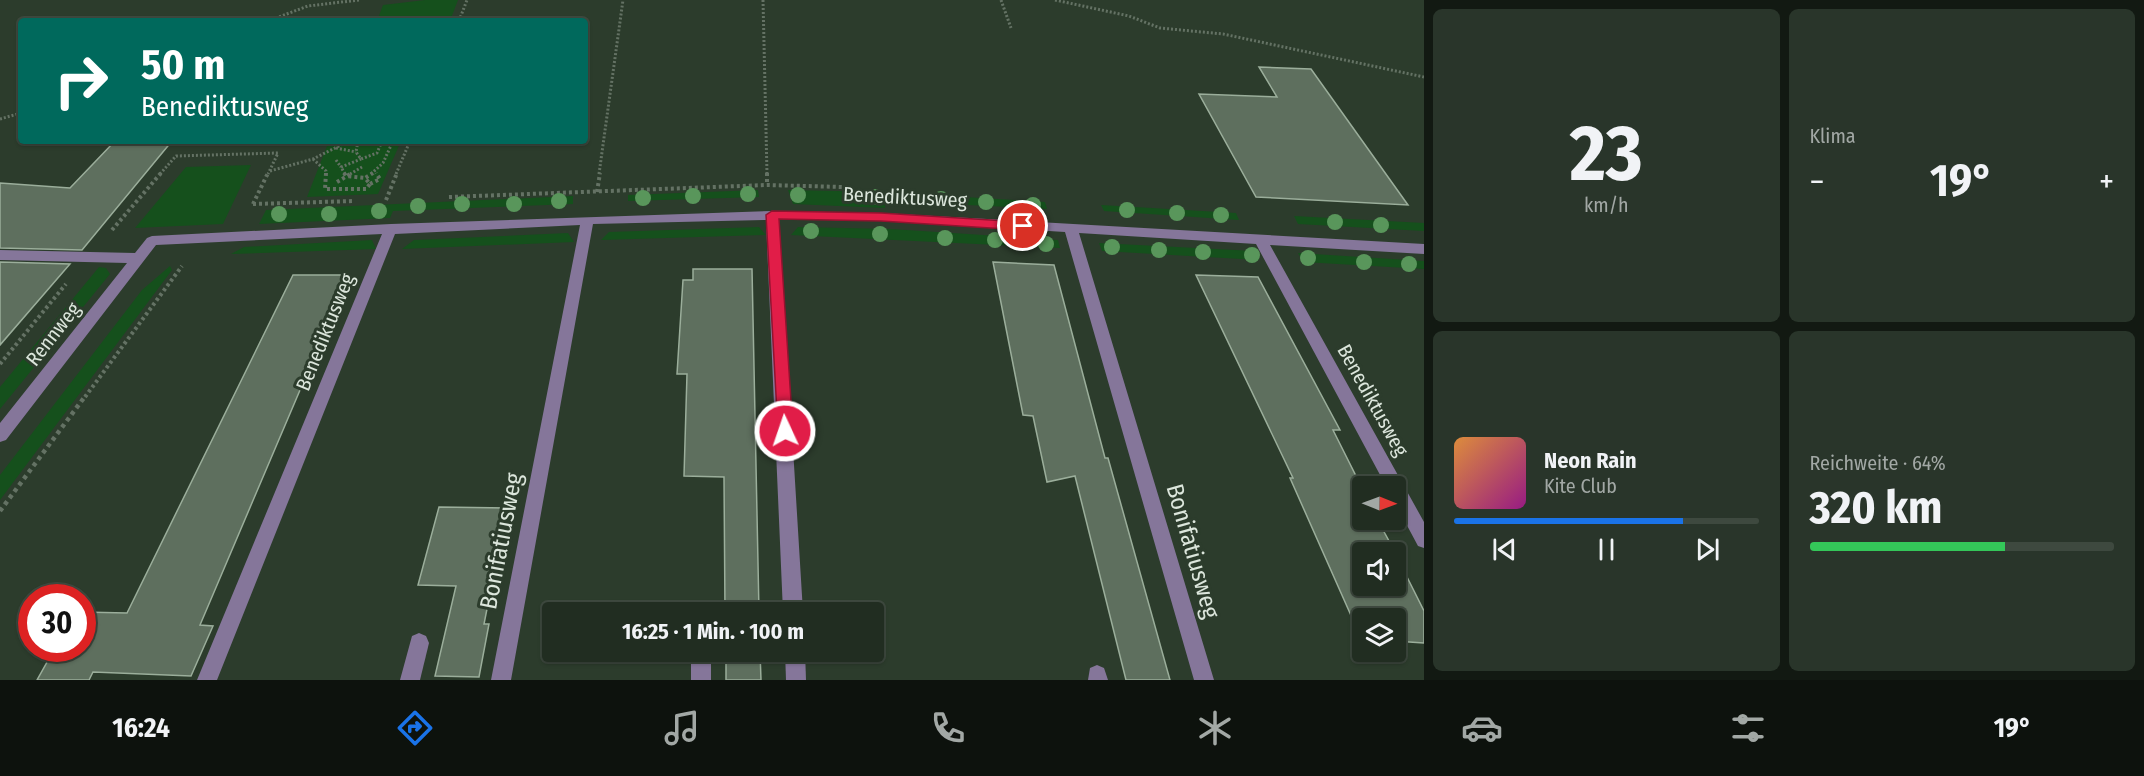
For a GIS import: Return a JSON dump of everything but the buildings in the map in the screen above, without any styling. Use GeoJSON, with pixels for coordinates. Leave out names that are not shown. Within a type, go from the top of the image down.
{"type":"FeatureCollection","features":[{"type":"Feature","properties":{"kind":"street","name":"Benediktusweg"},"geometry":{"type":"LineString","coordinates":[[152,241],[391,228],[772,215],[881,217],[1424,249]]}},
{"type":"Feature","properties":{"kind":"street"},"geometry":{"type":"LineString","coordinates":[[772,215],[793,602]]}},
{"type":"Feature","properties":{"kind":"street","name":"Bonifatiusweg"},"geometry":{"type":"LineString","coordinates":[[501,680],[551,411],[590,220]]}},
{"type":"Feature","properties":{"kind":"street","name":"Benediktusweg"},"geometry":{"type":"LineString","coordinates":[[207,680],[391,228]]}},
{"type":"Feature","properties":{"kind":"street","name":"Bonifatiusweg"},"geometry":{"type":"LineString","coordinates":[[1071,229],[1204,680]]}},
{"type":"Feature","properties":{"kind":"street","name":"Rennweg"},"geometry":{"type":"LineString","coordinates":[[0,435],[152,241]]}},
{"type":"Feature","properties":{"kind":"street","name":"Benediktusweg"},"geometry":{"type":"LineString","coordinates":[[1261,241],[1390,476]]}},
{"type":"Feature","properties":{"kind":"street"},"geometry":{"type":"LineString","coordinates":[[0,255],[138,258]]}},
{"type":"Feature","properties":{"kind":"street","name":"Benediktusweg"},"geometry":{"type":"LineString","coordinates":[[1406,507],[1424,540]]}},
{"type":"Feature","properties":{"kind":"street"},"geometry":{"type":"LineString","coordinates":[[410,680],[419,643]]}},
{"type":"Feature","properties":{"kind":"street"},"geometry":{"type":"LineString","coordinates":[[701,662],[701,680]]}},
{"type":"Feature","properties":{"kind":"street"},"geometry":{"type":"LineString","coordinates":[[795,662],[796,680]]}},
{"type":"Feature","properties":{"kind":"path"},"geometry":{"type":"LineString","coordinates":[[276,18],[308,6],[359,0]]}},
{"type":"Feature","properties":{"kind":"path"},"geometry":{"type":"LineString","coordinates":[[460,18],[467,0]]}},
{"type":"Feature","properties":{"kind":"path"},"geometry":{"type":"LineString","coordinates":[[590,220],[623,0]]}},
{"type":"Feature","properties":{"kind":"path"},"geometry":{"type":"LineString","coordinates":[[763,0],[767,185],[772,215]]}},
{"type":"Feature","properties":{"kind":"path"},"geometry":{"type":"LineString","coordinates":[[1001,0],[1011,28]]}},
{"type":"Feature","properties":{"kind":"path"},"geometry":{"type":"LineString","coordinates":[[1055,0],[1129,16],[1160,27],[1223,34],[1424,77]]}},
{"type":"Feature","properties":{"kind":"path"},"geometry":{"type":"LineString","coordinates":[[0,119],[18,114]]}},
{"type":"Feature","properties":{"kind":"path"},"geometry":{"type":"LineString","coordinates":[[270,171],[313,159],[342,144]]}},
{"type":"Feature","properties":{"kind":"path"},"geometry":{"type":"LineString","coordinates":[[356,152],[357,144]]}},
{"type":"Feature","properties":{"kind":"path"},"geometry":{"type":"LineString","coordinates":[[341,167],[376,153],[380,144]]}},
{"type":"Feature","properties":{"kind":"path"},"geometry":{"type":"LineString","coordinates":[[346,176],[364,178],[376,173],[392,144]]}},
{"type":"Feature","properties":{"kind":"path"},"geometry":{"type":"LineString","coordinates":[[375,200],[386,200],[409,144]]}},
{"type":"Feature","properties":{"kind":"path"},"geometry":{"type":"LineString","coordinates":[[334,147],[356,152],[361,159]]}},
{"type":"Feature","properties":{"kind":"path"},"geometry":{"type":"LineString","coordinates":[[0,364],[88,257],[176,156],[278,153],[235,235]]}},
{"type":"Feature","properties":{"kind":"path"},"geometry":{"type":"LineString","coordinates":[[313,159],[326,171],[325,189],[366,189],[380,179],[376,173]]}},
{"type":"Feature","properties":{"kind":"path"},"geometry":{"type":"LineString","coordinates":[[336,160],[346,176]]}},
{"type":"Feature","properties":{"kind":"path"},"geometry":{"type":"LineString","coordinates":[[337,182],[362,167]]}},
{"type":"Feature","properties":{"kind":"path"},"geometry":{"type":"LineString","coordinates":[[364,178],[370,184]]}},
{"type":"Feature","properties":{"kind":"path"},"geometry":{"type":"LineString","coordinates":[[253,204],[363,201]]}},
{"type":"Feature","properties":{"kind":"path"},"geometry":{"type":"LineString","coordinates":[[0,511],[185,262]]}},
{"type":"Feature","properties":{"kind":"green space"},"geometry":{"type":"Polygon","coordinates":[[[425,0],[458,0],[451,18],[378,18],[383,5],[425,0]]]}},
{"type":"Feature","properties":{"kind":"green space"},"geometry":{"type":"Polygon","coordinates":[[[328,144],[400,144],[378,194],[307,197],[328,144]]]}},
{"type":"Feature","properties":{"kind":"green space"},"geometry":{"type":"Polygon","coordinates":[[[251,165],[223,224],[135,228],[186,167],[251,165]]]}},
{"type":"Feature","properties":{"kind":"green space"},"geometry":{"type":"Polygon","coordinates":[[[758,190],[759,197],[628,201],[628,195],[758,190]]]}},
{"type":"Feature","properties":{"kind":"green space"},"geometry":{"type":"Polygon","coordinates":[[[788,190],[883,192],[1045,202],[1047,209],[886,201],[885,208],[793,204],[788,190]]]}},
{"type":"Feature","properties":{"kind":"green space"},"geometry":{"type":"Polygon","coordinates":[[[573,196],[573,204],[393,211],[390,218],[259,224],[266,210],[573,196]]]}},
{"type":"Feature","properties":{"kind":"green space"},"geometry":{"type":"Polygon","coordinates":[[[1101,205],[1236,213],[1239,220],[1104,211],[1101,205]]]}},
{"type":"Feature","properties":{"kind":"green space"},"geometry":{"type":"Polygon","coordinates":[[[1294,216],[1424,223],[1424,231],[1298,224],[1294,216]]]}},
{"type":"Feature","properties":{"kind":"green space"},"geometry":{"type":"Polygon","coordinates":[[[759,227],[766,235],[601,240],[609,232],[759,227]]]}},
{"type":"Feature","properties":{"kind":"green space"},"geometry":{"type":"Polygon","coordinates":[[[798,227],[891,229],[1058,240],[1060,248],[791,235],[798,227]]]}},
{"type":"Feature","properties":{"kind":"green space"},"geometry":{"type":"Polygon","coordinates":[[[568,233],[574,242],[402,249],[414,240],[568,233]]]}},
{"type":"Feature","properties":{"kind":"green space"},"geometry":{"type":"Polygon","coordinates":[[[372,240],[376,249],[231,254],[244,247],[372,240]]]}},
{"type":"Feature","properties":{"kind":"green space"},"geometry":{"type":"Polygon","coordinates":[[[1099,243],[1255,251],[1259,260],[1102,251],[1099,243]]]}},
{"type":"Feature","properties":{"kind":"green space"},"geometry":{"type":"Polygon","coordinates":[[[1298,253],[1424,261],[1424,269],[1303,262],[1298,253]]]}},
{"type":"Feature","properties":{"kind":"green space"},"geometry":{"type":"Polygon","coordinates":[[[170,266],[172,270],[0,500],[0,475],[142,290],[170,266]]]}},
{"type":"Feature","properties":{"kind":"green space"},"geometry":{"type":"Polygon","coordinates":[[[99,267],[106,268],[110,274],[0,409],[0,387],[99,267]]]}},
{"type":"Feature","properties":{"kind":"route"},"geometry":{"type":"LineString","coordinates":[[785,431],[772,215],[881,217],[1023,226]]}}]}
